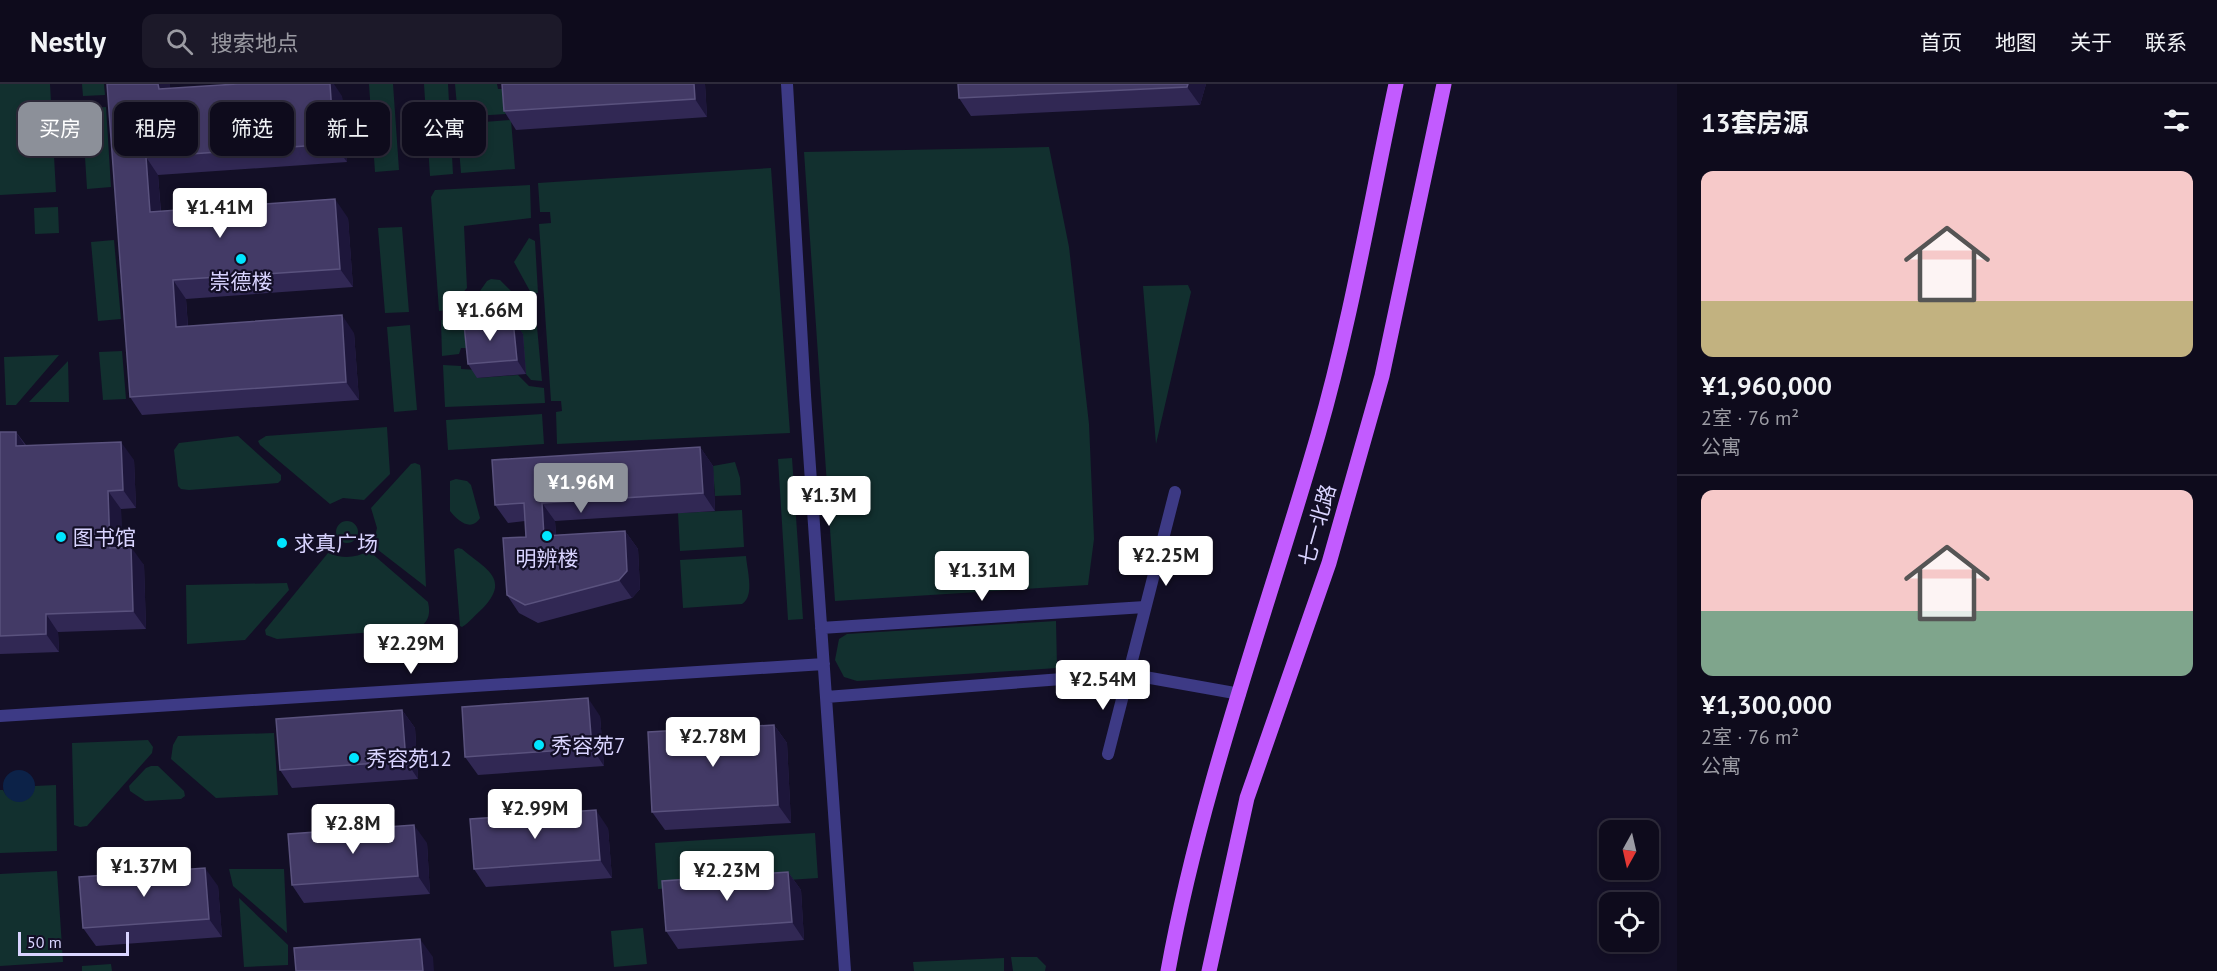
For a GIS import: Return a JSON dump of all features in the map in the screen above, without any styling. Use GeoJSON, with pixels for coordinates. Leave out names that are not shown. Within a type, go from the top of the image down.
{"type":"FeatureCollection","features":[{"type":"Feature","properties":{"kind":"main road","name":"七一北路"},"geometry":{"type":"LineString","coordinates":[[1168,971],[1178,916],[1208,802],[1335,371],[1396,84]]}},
{"type":"Feature","properties":{"kind":"main road","name":"七一北路"},"geometry":{"type":"LineString","coordinates":[[1209,971],[1247,798],[1329,563],[1382,376],[1444,84]]}},
{"type":"Feature","properties":{"kind":"street"},"geometry":{"type":"LineString","coordinates":[[787,84],[805,395],[845,971]]}},
{"type":"Feature","properties":{"kind":"street"},"geometry":{"type":"LineString","coordinates":[[1108,754],[1175,492]]}},
{"type":"Feature","properties":{"kind":"street"},"geometry":{"type":"LineString","coordinates":[[821,628],[1145,607]]}},
{"type":"Feature","properties":{"kind":"street"},"geometry":{"type":"LineString","coordinates":[[0,716],[824,664]]}},
{"type":"Feature","properties":{"kind":"street"},"geometry":{"type":"LineString","coordinates":[[826,697],[1128,674],[1240,694]]}},
{"type":"Feature","properties":{"kind":"green space"},"geometry":{"type":"Polygon","coordinates":[[[0,84],[50,84],[51,102],[18,102],[18,156],[54,156],[56,192],[0,195],[0,84]]]}},
{"type":"Feature","properties":{"kind":"green space"},"geometry":{"type":"Polygon","coordinates":[[[82,84],[104,84],[105,95],[83,96],[82,84]]]}},
{"type":"Feature","properties":{"kind":"green space"},"geometry":{"type":"Polygon","coordinates":[[[369,84],[393,84],[399,170],[375,172],[374,156],[390,156],[390,102],[370,102],[369,84]]]}},
{"type":"Feature","properties":{"kind":"green space"},"geometry":{"type":"Polygon","coordinates":[[[424,84],[448,84],[449,102],[425,102],[424,84]]]}},
{"type":"Feature","properties":{"kind":"green space"},"geometry":{"type":"Polygon","coordinates":[[[455,84],[497,84],[498,89],[504,89],[506,114],[486,115],[486,102],[457,102],[455,84]]]}},
{"type":"Feature","properties":{"kind":"green space"},"geometry":{"type":"Polygon","coordinates":[[[102,107],[106,107],[111,187],[87,189],[85,156],[102,156],[102,107]]]}},
{"type":"Feature","properties":{"kind":"green space"},"geometry":{"type":"Polygon","coordinates":[[[511,120],[515,169],[461,173],[460,156],[486,156],[486,122],[511,120]]]}},
{"type":"Feature","properties":{"kind":"green space"},"geometry":{"type":"Polygon","coordinates":[[[1049,147],[1069,247],[1089,424],[1094,539],[1088,585],[835,601],[804,152],[1049,147]]]}},
{"type":"Feature","properties":{"kind":"green space"},"geometry":{"type":"Polygon","coordinates":[[[429,156],[452,156],[453,174],[430,176],[429,156]]]}},
{"type":"Feature","properties":{"kind":"green space"},"geometry":{"type":"Polygon","coordinates":[[[771,168],[790,433],[557,444],[556,412],[562,411],[561,401],[551,401],[539,224],[551,223],[550,212],[540,212],[538,183],[771,168]]]}},
{"type":"Feature","properties":{"kind":"green space"},"geometry":{"type":"Polygon","coordinates":[[[530,185],[531,218],[464,226],[467,288],[447,310],[439,311],[431,197],[435,190],[530,185]]]}},
{"type":"Feature","properties":{"kind":"green space"},"geometry":{"type":"Polygon","coordinates":[[[58,207],[59,233],[35,234],[34,208],[58,207]]]}},
{"type":"Feature","properties":{"kind":"green space"},"geometry":{"type":"Polygon","coordinates":[[[402,227],[409,312],[385,313],[378,228],[402,227]]]}},
{"type":"Feature","properties":{"kind":"green space"},"geometry":{"type":"Polygon","coordinates":[[[529,238],[535,241],[538,293],[531,293],[514,262],[529,238]]]}},
{"type":"Feature","properties":{"kind":"green space"},"geometry":{"type":"Polygon","coordinates":[[[114,240],[121,319],[98,321],[91,242],[114,240]]]}},
{"type":"Feature","properties":{"kind":"green space"},"geometry":{"type":"Polygon","coordinates":[[[500,280],[525,305],[468,308],[487,281],[500,280]]]}},
{"type":"Feature","properties":{"kind":"green space"},"geometry":{"type":"Polygon","coordinates":[[[1188,285],[1191,292],[1156,444],[1143,286],[1188,285]]]}},
{"type":"Feature","properties":{"kind":"green space"},"geometry":{"type":"Polygon","coordinates":[[[536,316],[542,381],[531,380],[526,374],[475,348],[461,348],[459,354],[442,356],[441,320],[536,316]]]}},
{"type":"Feature","properties":{"kind":"green space"},"geometry":{"type":"Polygon","coordinates":[[[410,325],[417,410],[394,412],[387,327],[410,325]]]}},
{"type":"Feature","properties":{"kind":"green space"},"geometry":{"type":"Polygon","coordinates":[[[122,351],[126,399],[103,400],[99,352],[122,351]]]}},
{"type":"Feature","properties":{"kind":"green space"},"geometry":{"type":"Polygon","coordinates":[[[59,355],[16,405],[6,405],[4,357],[59,355]]]}},
{"type":"Feature","properties":{"kind":"green space"},"geometry":{"type":"Polygon","coordinates":[[[68,361],[69,402],[29,402],[68,361]]]}},
{"type":"Feature","properties":{"kind":"green space"},"geometry":{"type":"Polygon","coordinates":[[[443,365],[477,370],[478,378],[518,375],[529,386],[544,388],[545,403],[445,407],[443,365]]]}},
{"type":"Feature","properties":{"kind":"green space"},"geometry":{"type":"Polygon","coordinates":[[[542,414],[544,444],[448,450],[446,420],[542,414]]]}},
{"type":"Feature","properties":{"kind":"green space"},"geometry":{"type":"Polygon","coordinates":[[[387,427],[390,474],[364,500],[343,498],[330,504],[258,441],[266,436],[387,427]]]}},
{"type":"Feature","properties":{"kind":"green space"},"geometry":{"type":"Polygon","coordinates":[[[238,436],[281,475],[278,483],[189,490],[178,486],[174,450],[179,443],[238,436]]]}},
{"type":"Feature","properties":{"kind":"green space"},"geometry":{"type":"Polygon","coordinates":[[[792,458],[803,619],[788,620],[778,459],[792,458]]]}},
{"type":"Feature","properties":{"kind":"green space"},"geometry":{"type":"Polygon","coordinates":[[[735,462],[740,478],[741,495],[715,496],[713,466],[735,462]]]}},
{"type":"Feature","properties":{"kind":"green space"},"geometry":{"type":"Polygon","coordinates":[[[411,464],[420,465],[421,471],[426,587],[373,546],[377,528],[371,508],[411,464]]]}},
{"type":"Feature","properties":{"kind":"green space"},"geometry":{"type":"Polygon","coordinates":[[[456,479],[467,481],[471,485],[480,518],[473,524],[469,525],[461,521],[450,511],[450,481],[456,479]]]}},
{"type":"Feature","properties":{"kind":"green space"},"geometry":{"type":"Polygon","coordinates":[[[742,510],[744,547],[680,551],[678,513],[742,510]]]}},
{"type":"Feature","properties":{"kind":"green space"},"geometry":{"type":"Polygon","coordinates":[[[347,521],[355,524],[358,532],[355,540],[347,543],[339,540],[336,532],[339,524],[347,521]]]}},
{"type":"Feature","properties":{"kind":"green space"},"geometry":{"type":"Polygon","coordinates":[[[458,548],[486,569],[495,581],[495,589],[491,598],[462,627],[460,626],[454,550],[458,548]]]}},
{"type":"Feature","properties":{"kind":"green space"},"geometry":{"type":"Polygon","coordinates":[[[369,551],[428,602],[429,614],[418,629],[277,639],[266,635],[265,630],[328,553],[349,557],[369,551]]]}},
{"type":"Feature","properties":{"kind":"green space"},"geometry":{"type":"Polygon","coordinates":[[[746,556],[749,589],[746,600],[742,604],[683,608],[680,560],[746,556]]]}},
{"type":"Feature","properties":{"kind":"green space"},"geometry":{"type":"Polygon","coordinates":[[[287,583],[289,590],[245,640],[187,644],[186,585],[287,583]]]}},
{"type":"Feature","properties":{"kind":"green space"},"geometry":{"type":"Polygon","coordinates":[[[1056,621],[1057,668],[857,681],[844,677],[835,660],[839,639],[847,634],[1056,621]]]}},
{"type":"Feature","properties":{"kind":"green space"},"geometry":{"type":"Polygon","coordinates":[[[274,733],[278,795],[216,798],[171,759],[173,745],[178,736],[274,733]]]}},
{"type":"Feature","properties":{"kind":"green space"},"geometry":{"type":"Polygon","coordinates":[[[148,740],[153,747],[152,753],[87,826],[74,825],[72,743],[148,740]]]}},
{"type":"Feature","properties":{"kind":"green space"},"geometry":{"type":"Polygon","coordinates":[[[158,766],[184,791],[185,796],[181,799],[145,801],[130,791],[129,786],[146,768],[158,766]]]}},
{"type":"Feature","properties":{"kind":"green space"},"geometry":{"type":"Polygon","coordinates":[[[56,785],[57,851],[0,853],[0,790],[3,790],[6,795],[30,797],[35,786],[56,785]]]}},
{"type":"Feature","properties":{"kind":"green space"},"geometry":{"type":"Polygon","coordinates":[[[815,833],[818,878],[658,889],[655,843],[815,833]]]}},
{"type":"Feature","properties":{"kind":"green space"},"geometry":{"type":"Polygon","coordinates":[[[229,869],[284,869],[287,933],[233,886],[229,869]]]}},
{"type":"Feature","properties":{"kind":"green space"},"geometry":{"type":"Polygon","coordinates":[[[57,871],[63,962],[0,966],[0,874],[57,871]]]}},
{"type":"Feature","properties":{"kind":"green space"},"geometry":{"type":"Polygon","coordinates":[[[239,898],[288,945],[288,965],[244,967],[239,898]]]}},
{"type":"Feature","properties":{"kind":"green space"},"geometry":{"type":"Polygon","coordinates":[[[643,928],[647,964],[614,967],[611,931],[643,928]]]}},
{"type":"Feature","properties":{"kind":"green space"},"geometry":{"type":"Polygon","coordinates":[[[1011,957],[1037,957],[1046,966],[1045,971],[1013,971],[1011,957]]]}},
{"type":"Feature","properties":{"kind":"green space"},"geometry":{"type":"Polygon","coordinates":[[[1004,958],[1004,971],[914,971],[913,962],[1004,958]]]}},
{"type":"Feature","properties":{"kind":"green space"},"geometry":{"type":"Polygon","coordinates":[[[111,964],[112,971],[82,971],[82,966],[111,964]]]}},
{"type":"Feature","properties":{"kind":"water"},"geometry":{"type":"Polygon","coordinates":[[[19,770],[30,775],[35,786],[30,797],[19,802],[8,797],[3,786],[8,775],[19,770]]]}},
{"type":"Feature","properties":{"kind":"building"},"geometry":{"type":"Polygon","coordinates":[[[107,84],[158,84],[159,89],[237,84],[330,84],[331,102],[306,102],[306,146],[294,147],[294,102],[210,102],[210,153],[198,153],[198,102],[114,102],[114,156],[160,156],[146,157],[150,212],[335,199],[340,269],[173,280],[176,327],[342,315],[346,382],[130,397],[107,84]]]}},
{"type":"Feature","properties":{"kind":"building"},"geometry":{"type":"Polygon","coordinates":[[[502,84],[694,84],[695,99],[504,111],[502,84]]]}},
{"type":"Feature","properties":{"kind":"building"},"geometry":{"type":"Polygon","coordinates":[[[958,84],[1188,84],[1187,87],[959,98],[958,84]]]}},
{"type":"Feature","properties":{"kind":"building"},"geometry":{"type":"Polygon","coordinates":[[[513,320],[517,360],[468,364],[464,324],[513,320]]]}},
{"type":"Feature","properties":{"kind":"building","name":"图书馆"},"geometry":{"type":"Polygon","coordinates":[[[0,432],[16,432],[16,446],[121,442],[123,490],[108,491],[110,548],[131,547],[133,611],[46,614],[46,634],[0,636],[0,432]]]}},
{"type":"Feature","properties":{"kind":"building"},"geometry":{"type":"Polygon","coordinates":[[[700,447],[703,493],[542,503],[544,536],[625,531],[627,571],[619,580],[525,605],[507,595],[503,538],[526,537],[524,503],[495,505],[492,460],[700,447]]]}},
{"type":"Feature","properties":{"kind":"building"},"geometry":{"type":"Polygon","coordinates":[[[588,698],[592,748],[465,757],[462,707],[588,698]]]}},
{"type":"Feature","properties":{"kind":"building"},"geometry":{"type":"Polygon","coordinates":[[[402,710],[406,761],[280,770],[276,719],[402,710]]]}},
{"type":"Feature","properties":{"kind":"building"},"geometry":{"type":"Polygon","coordinates":[[[774,725],[778,805],[652,812],[648,732],[774,725]]]}},
{"type":"Feature","properties":{"kind":"building"},"geometry":{"type":"Polygon","coordinates":[[[596,810],[600,860],[474,869],[470,819],[596,810]]]}},
{"type":"Feature","properties":{"kind":"building"},"geometry":{"type":"Polygon","coordinates":[[[414,825],[418,876],[292,885],[288,834],[414,825]]]}},
{"type":"Feature","properties":{"kind":"building"},"geometry":{"type":"Polygon","coordinates":[[[205,868],[209,919],[83,928],[79,877],[205,868]]]}},
{"type":"Feature","properties":{"kind":"building"},"geometry":{"type":"Polygon","coordinates":[[[788,872],[792,922],[666,931],[662,881],[788,872]]]}},
{"type":"Feature","properties":{"kind":"building"},"geometry":{"type":"Polygon","coordinates":[[[420,939],[423,971],[296,971],[294,948],[420,939]]]}},
{"type":"Feature","properties":{"kind":"place","name":"崇德楼"},"geometry":{"type":"Point","coordinates":[241,259]}},
{"type":"Feature","properties":{"kind":"place","name":"明辨楼"},"geometry":{"type":"Point","coordinates":[547,536]}},
{"type":"Feature","properties":{"kind":"place","name":"图书馆"},"geometry":{"type":"Point","coordinates":[61,537]}},
{"type":"Feature","properties":{"kind":"place","name":"求真广场"},"geometry":{"type":"Point","coordinates":[282,543]}},
{"type":"Feature","properties":{"kind":"place","name":"秀容苑7"},"geometry":{"type":"Point","coordinates":[539,745]}},
{"type":"Feature","properties":{"kind":"place","name":"秀容苑12"},"geometry":{"type":"Point","coordinates":[354,758]}}]}
